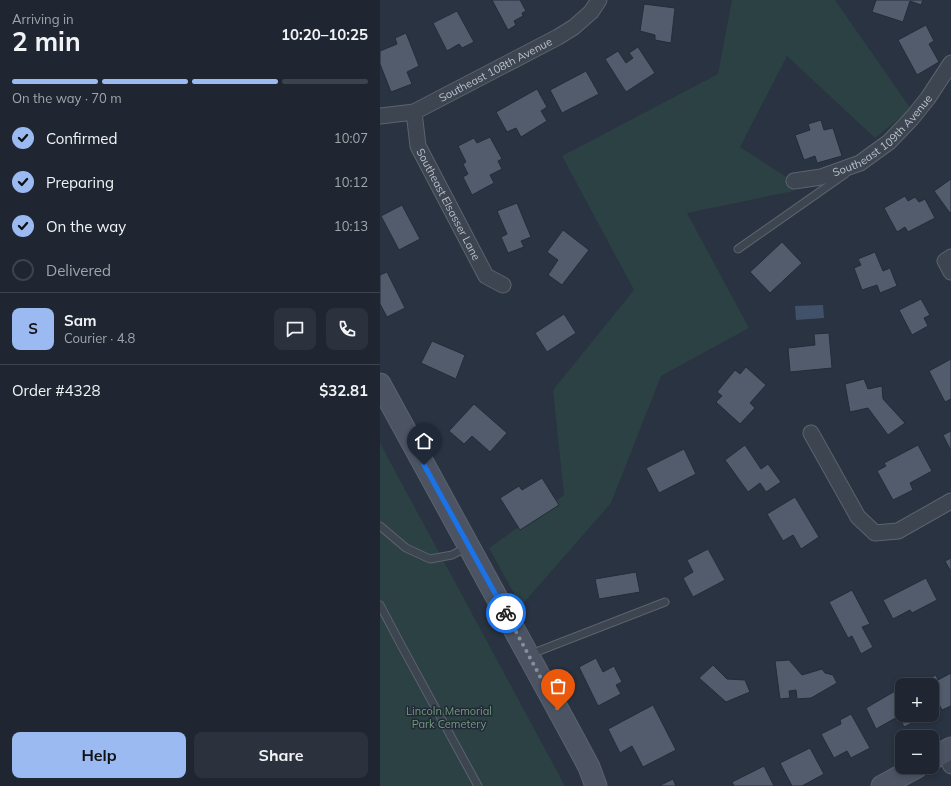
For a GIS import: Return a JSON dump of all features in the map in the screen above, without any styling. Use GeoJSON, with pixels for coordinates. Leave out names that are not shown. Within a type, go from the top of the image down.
{"type":"FeatureCollection","features":[{"type":"Feature","properties":{"kind":"street","name":"Southeast 108th Avenue"},"geometry":{"type":"LineString","coordinates":[[380,116],[414,112],[558,37],[574,27],[591,12],[599,0]]}},
{"type":"Feature","properties":{"kind":"street","name":"Southeast 109th Avenue"},"geometry":{"type":"LineString","coordinates":[[794,181],[821,177],[860,163],[889,142],[912,118],[928,98],[951,62]]}},
{"type":"Feature","properties":{"kind":"street","name":"Southeast Elsasser Lane"},"geometry":{"type":"LineString","coordinates":[[414,112],[418,146],[486,276],[503,285]]}},
{"type":"Feature","properties":{"kind":"street"},"geometry":{"type":"LineString","coordinates":[[380,384],[529,655],[589,767],[596,786]]}},
{"type":"Feature","properties":{"kind":"street"},"geometry":{"type":"LineString","coordinates":[[811,433],[858,517],[875,532],[898,531],[951,502]]}},
{"type":"Feature","properties":{"kind":"street"},"geometry":{"type":"LineString","coordinates":[[882,786],[904,774]]}},
{"type":"Feature","properties":{"kind":"lane"},"geometry":{"type":"LineString","coordinates":[[738,249],[860,163]]}},
{"type":"Feature","properties":{"kind":"lane"},"geometry":{"type":"LineString","coordinates":[[380,526],[406,548],[430,559],[452,555],[469,546]]}},
{"type":"Feature","properties":{"kind":"lane"},"geometry":{"type":"LineString","coordinates":[[529,655],[665,602]]}},
{"type":"Feature","properties":{"kind":"lane"},"geometry":{"type":"LineString","coordinates":[[380,606],[478,786]]}},
{"type":"Feature","properties":{"kind":"green space"},"geometry":{"type":"Polygon","coordinates":[[[732,0],[835,0],[911,109],[875,138],[787,56],[740,147],[788,178],[794,191],[687,213],[749,328],[661,376],[611,503],[521,606],[489,548],[564,495],[553,390],[634,290],[562,156],[718,74],[732,0]]]}},
{"type":"Feature","properties":{"kind":"green space","name":"Lincoln Memorial Park Cemetery"},"geometry":{"type":"Polygon","coordinates":[[[380,443],[565,786],[380,786],[380,443]]]}},
{"type":"Feature","properties":{"kind":"water"},"geometry":{"type":"Polygon","coordinates":[[[823,305],[824,318],[796,320],[795,306],[823,305]]]}},
{"type":"Feature","properties":{"kind":"building"},"geometry":{"type":"Polygon","coordinates":[[[492,0],[520,0],[526,11],[522,13],[523,16],[514,21],[516,25],[508,30],[492,0]]]}},
{"type":"Feature","properties":{"kind":"building"},"geometry":{"type":"Polygon","coordinates":[[[876,0],[923,0],[921,5],[910,1],[903,22],[872,12],[876,0]]]}},
{"type":"Feature","properties":{"kind":"building"},"geometry":{"type":"Polygon","coordinates":[[[644,4],[675,8],[671,43],[655,40],[655,35],[640,31],[644,4]]]}},
{"type":"Feature","properties":{"kind":"building"},"geometry":{"type":"Polygon","coordinates":[[[457,11],[474,42],[462,48],[459,44],[447,51],[433,23],[457,11]]]}},
{"type":"Feature","properties":{"kind":"building"},"geometry":{"type":"Polygon","coordinates":[[[926,25],[934,41],[929,44],[939,62],[917,75],[898,40],[926,25]]]}},
{"type":"Feature","properties":{"kind":"building"},"geometry":{"type":"Polygon","coordinates":[[[406,33],[419,66],[407,72],[412,84],[391,92],[380,64],[380,51],[397,44],[395,38],[406,33]]]}},
{"type":"Feature","properties":{"kind":"building"},"geometry":{"type":"Polygon","coordinates":[[[638,47],[655,73],[626,92],[605,59],[618,51],[626,63],[633,58],[629,53],[638,47]]]}},
{"type":"Feature","properties":{"kind":"building"},"geometry":{"type":"Polygon","coordinates":[[[586,71],[599,94],[562,113],[550,90],[586,71]]]}},
{"type":"Feature","properties":{"kind":"building"},"geometry":{"type":"Polygon","coordinates":[[[537,89],[547,107],[541,111],[547,121],[521,137],[516,128],[507,132],[496,112],[537,89]]]}},
{"type":"Feature","properties":{"kind":"building"},"geometry":{"type":"Polygon","coordinates":[[[821,120],[824,130],[833,128],[842,156],[817,163],[815,156],[804,160],[795,135],[810,130],[808,124],[821,120]]]}},
{"type":"Feature","properties":{"kind":"building"},"geometry":{"type":"Polygon","coordinates":[[[490,137],[502,159],[498,161],[502,169],[490,175],[494,183],[472,195],[463,177],[468,174],[463,164],[466,162],[458,146],[474,138],[477,143],[490,137]]]}},
{"type":"Feature","properties":{"kind":"building"},"geometry":{"type":"Polygon","coordinates":[[[951,179],[951,212],[950,213],[934,191],[951,179]]]}},
{"type":"Feature","properties":{"kind":"building"},"geometry":{"type":"Polygon","coordinates":[[[905,196],[908,201],[915,197],[919,202],[925,199],[935,218],[908,232],[905,227],[897,232],[884,208],[905,196]]]}},
{"type":"Feature","properties":{"kind":"building"},"geometry":{"type":"Polygon","coordinates":[[[517,203],[531,237],[521,241],[524,247],[508,253],[501,237],[507,234],[497,211],[517,203]]]}},
{"type":"Feature","properties":{"kind":"building"},"geometry":{"type":"Polygon","coordinates":[[[402,205],[420,239],[399,250],[381,216],[402,205]]]}},
{"type":"Feature","properties":{"kind":"building"},"geometry":{"type":"Polygon","coordinates":[[[563,230],[589,250],[562,285],[548,275],[558,260],[547,252],[563,230]]]}},
{"type":"Feature","properties":{"kind":"building"},"geometry":{"type":"Polygon","coordinates":[[[782,242],[802,263],[770,293],[750,272],[782,242]]]}},
{"type":"Feature","properties":{"kind":"building"},"geometry":{"type":"Polygon","coordinates":[[[875,252],[883,271],[890,268],[897,286],[880,293],[877,285],[862,290],[854,268],[861,265],[858,259],[875,252]]]}},
{"type":"Feature","properties":{"kind":"building"},"geometry":{"type":"Polygon","coordinates":[[[387,272],[405,308],[387,317],[380,304],[380,275],[387,272]]]}},
{"type":"Feature","properties":{"kind":"building"},"geometry":{"type":"Polygon","coordinates":[[[921,299],[930,315],[924,318],[928,326],[912,335],[899,310],[921,299]]]}},
{"type":"Feature","properties":{"kind":"building"},"geometry":{"type":"Polygon","coordinates":[[[564,314],[576,333],[547,352],[535,333],[564,314]]]}},
{"type":"Feature","properties":{"kind":"building"},"geometry":{"type":"Polygon","coordinates":[[[829,333],[832,368],[790,372],[788,348],[815,345],[814,334],[829,333]]]}},
{"type":"Feature","properties":{"kind":"building"},"geometry":{"type":"Polygon","coordinates":[[[432,341],[465,355],[456,379],[421,363],[432,341]]]}},
{"type":"Feature","properties":{"kind":"building"},"geometry":{"type":"Polygon","coordinates":[[[951,359],[951,399],[945,402],[929,371],[951,359]]]}},
{"type":"Feature","properties":{"kind":"building"},"geometry":{"type":"Polygon","coordinates":[[[746,367],[766,385],[750,403],[755,408],[740,424],[716,402],[722,396],[717,392],[735,370],[740,374],[746,367]]]}},
{"type":"Feature","properties":{"kind":"building"},"geometry":{"type":"Polygon","coordinates":[[[864,379],[868,389],[882,386],[883,399],[905,423],[888,435],[868,408],[850,412],[845,384],[864,379]]]}},
{"type":"Feature","properties":{"kind":"building"},"geometry":{"type":"Polygon","coordinates":[[[474,404],[507,433],[490,452],[472,436],[464,444],[449,431],[474,404]]]}},
{"type":"Feature","properties":{"kind":"building"},"geometry":{"type":"Polygon","coordinates":[[[951,431],[951,451],[943,435],[951,431]]]}},
{"type":"Feature","properties":{"kind":"building"},"geometry":{"type":"Polygon","coordinates":[[[745,445],[761,469],[768,464],[781,482],[766,492],[760,483],[748,492],[725,460],[745,445]]]}},
{"type":"Feature","properties":{"kind":"building"},"geometry":{"type":"Polygon","coordinates":[[[918,445],[932,471],[910,483],[913,490],[893,500],[877,471],[886,466],[884,463],[918,445]]]}},
{"type":"Feature","properties":{"kind":"building"},"geometry":{"type":"Polygon","coordinates":[[[684,449],[696,474],[659,493],[646,468],[684,449]]]}},
{"type":"Feature","properties":{"kind":"building"},"geometry":{"type":"Polygon","coordinates":[[[542,478],[559,505],[520,530],[500,498],[519,486],[522,490],[542,478]]]}},
{"type":"Feature","properties":{"kind":"building"},"geometry":{"type":"Polygon","coordinates":[[[795,497],[819,537],[801,549],[793,535],[783,541],[767,514],[795,497]]]}},
{"type":"Feature","properties":{"kind":"building"},"geometry":{"type":"Polygon","coordinates":[[[708,549],[725,580],[693,597],[683,578],[693,572],[687,560],[708,549]]]}},
{"type":"Feature","properties":{"kind":"building"},"geometry":{"type":"Polygon","coordinates":[[[951,558],[951,572],[945,561],[951,558]]]}},
{"type":"Feature","properties":{"kind":"building"},"geometry":{"type":"Polygon","coordinates":[[[636,572],[640,592],[599,599],[595,579],[636,572]]]}},
{"type":"Feature","properties":{"kind":"building"},"geometry":{"type":"Polygon","coordinates":[[[926,578],[937,600],[912,613],[910,610],[893,619],[883,600],[926,578]]]}},
{"type":"Feature","properties":{"kind":"building"},"geometry":{"type":"Polygon","coordinates":[[[852,590],[870,624],[862,627],[873,647],[861,654],[852,636],[848,638],[829,602],[852,590]]]}},
{"type":"Feature","properties":{"kind":"building"},"geometry":{"type":"Polygon","coordinates":[[[596,658],[603,672],[614,666],[622,682],[616,685],[621,694],[598,706],[579,667],[596,658]]]}},
{"type":"Feature","properties":{"kind":"building"},"geometry":{"type":"Polygon","coordinates":[[[789,660],[802,675],[822,669],[825,673],[833,675],[837,683],[811,698],[797,699],[796,690],[789,691],[790,698],[780,699],[775,661],[789,660]]]}},
{"type":"Feature","properties":{"kind":"building"},"geometry":{"type":"Polygon","coordinates":[[[713,665],[727,679],[745,680],[750,692],[726,702],[699,678],[713,665]]]}},
{"type":"Feature","properties":{"kind":"building"},"geometry":{"type":"Polygon","coordinates":[[[951,673],[951,706],[942,710],[939,704],[939,679],[951,673]]]}},
{"type":"Feature","properties":{"kind":"building"},"geometry":{"type":"Polygon","coordinates":[[[936,675],[937,678],[930,678],[936,675]]]}},
{"type":"Feature","properties":{"kind":"building"},"geometry":{"type":"Polygon","coordinates":[[[895,691],[895,718],[876,729],[866,708],[895,691]]]}},
{"type":"Feature","properties":{"kind":"building"},"geometry":{"type":"Polygon","coordinates":[[[653,705],[676,750],[643,767],[632,746],[620,753],[608,729],[653,705]]]}},
{"type":"Feature","properties":{"kind":"building"},"geometry":{"type":"Polygon","coordinates":[[[851,714],[870,748],[851,758],[847,751],[834,758],[821,734],[841,724],[840,720],[851,714]]]}},
{"type":"Feature","properties":{"kind":"building"},"geometry":{"type":"Polygon","coordinates":[[[902,722],[914,722],[904,727],[902,722]]]}},
{"type":"Feature","properties":{"kind":"building"},"geometry":{"type":"Polygon","coordinates":[[[810,748],[824,774],[802,786],[792,786],[780,763],[810,748]]]}},
{"type":"Feature","properties":{"kind":"building"},"geometry":{"type":"Polygon","coordinates":[[[764,766],[774,786],[734,786],[732,782],[764,766]]]}},
{"type":"Feature","properties":{"kind":"building"},"geometry":{"type":"Polygon","coordinates":[[[673,779],[676,786],[659,786],[673,779]]]}},
{"type":"Feature","properties":{"kind":"way so far"},"geometry":{"type":"LineString","coordinates":[[506,613],[558,710]]}},
{"type":"Feature","properties":{"kind":"route"},"geometry":{"type":"LineString","coordinates":[[424,465],[506,613]]}}]}
